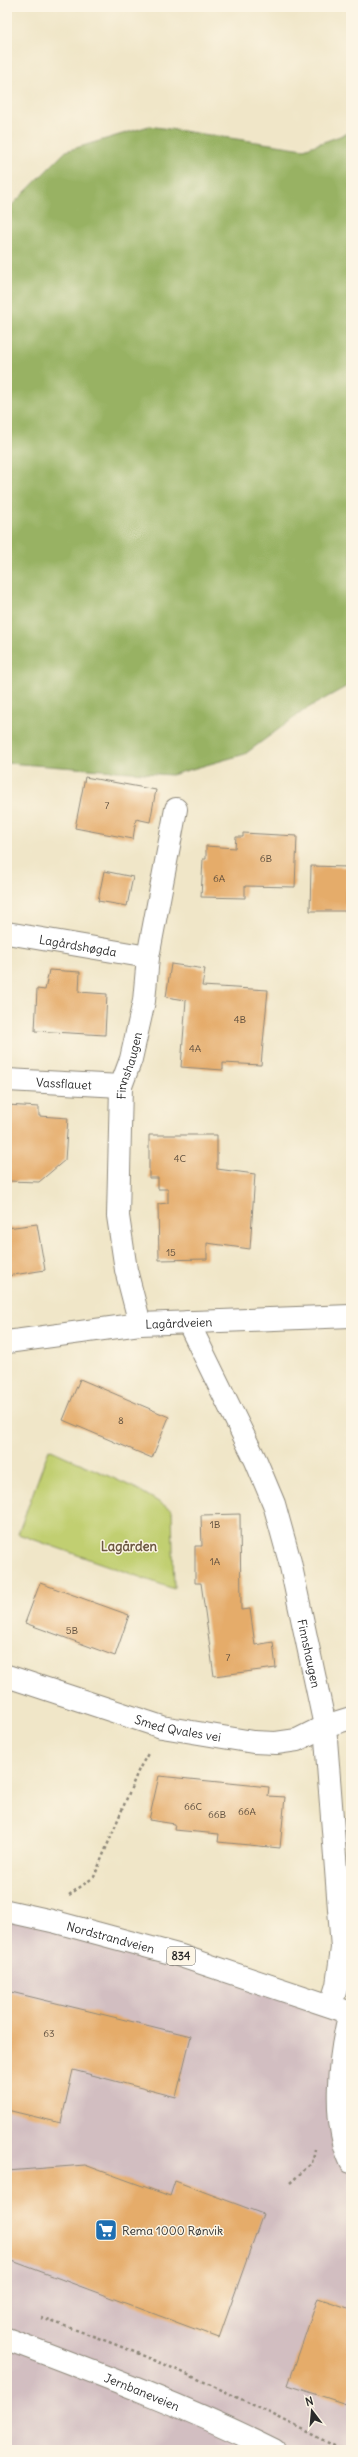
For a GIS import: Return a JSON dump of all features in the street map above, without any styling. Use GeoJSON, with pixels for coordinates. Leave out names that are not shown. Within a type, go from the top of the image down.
{"type":"FeatureCollection","features":[{"type":"Feature","properties":{"kind":"street","name":"Finnshaugen"},"geometry":{"type":"LineString","coordinates":[[140,1324],[126,1270],[118,1216],[121,1086],[131,1059],[144,1001],[148,956],[176,809]]}},
{"type":"Feature","properties":{"kind":"street","name":"Lagårdshøgda"},"geometry":{"type":"LineString","coordinates":[[7,933],[148,956]]}},
{"type":"Feature","properties":{"kind":"street","name":"Vassflauet"},"geometry":{"type":"LineString","coordinates":[[7,1080],[121,1086]]}},
{"type":"Feature","properties":{"kind":"street","name":"Lagårdveien"},"geometry":{"type":"LineString","coordinates":[[7,1342],[140,1324],[351,1316]]}},
{"type":"Feature","properties":{"kind":"street","name":"Finnshaugen"},"geometry":{"type":"LineString","coordinates":[[188,1322],[244,1434],[274,1504],[290,1562],[325,1726],[342,1948],[337,1985],[344,2010],[340,2068],[341,2126],[351,2162]]}},
{"type":"Feature","properties":{"kind":"street","name":"Smed Qvales vei"},"geometry":{"type":"LineString","coordinates":[[7,1676],[162,1727],[253,1742],[276,1743],[297,1740],[325,1726],[351,1718]]}},
{"type":"Feature","properties":{"kind":"street","name":"Nordstrandveien"},"geometry":{"type":"LineString","coordinates":[[7,1911],[52,1921],[178,1955],[344,2010]]}},
{"type":"Feature","properties":{"kind":"street","name":"Jernbaneveien"},"geometry":{"type":"LineString","coordinates":[[7,2339],[78,2366],[239,2432],[274,2450]]}},
{"type":"Feature","properties":{"kind":"path"},"geometry":{"type":"LineString","coordinates":[[52,1921],[67,1896],[94,1877],[139,1769],[162,1727]]}},
{"type":"Feature","properties":{"kind":"shaded area"},"geometry":{"type":"Polygon","coordinates":[[[7,1913],[351,2004],[351,2450],[7,2450],[7,1913]]]}},
{"type":"Feature","properties":{"kind":"green space"},"geometry":{"type":"Polygon","coordinates":[[[149,126],[304,149],[351,132],[351,684],[306,709],[245,754],[171,775],[7,763],[7,210],[66,151],[149,126]]]}},
{"type":"Feature","properties":{"kind":"green space"},"geometry":{"type":"Polygon","coordinates":[[[49,1449],[137,1489],[172,1510],[174,1589],[18,1534],[49,1449]]]}},
{"type":"Feature","properties":{"kind":"building"},"geometry":{"type":"Polygon","coordinates":[[[85,777],[156,790],[150,822],[136,819],[133,839],[75,828],[85,777]]]}},
{"type":"Feature","properties":{"kind":"building"},"geometry":{"type":"Polygon","coordinates":[[[243,833],[297,836],[295,887],[245,886],[245,898],[201,897],[203,859],[206,859],[206,846],[235,848],[236,837],[243,837],[243,833]]]}},
{"type":"Feature","properties":{"kind":"building"},"geometry":{"type":"Polygon","coordinates":[[[311,866],[347,867],[346,911],[310,911],[311,866]]]}},
{"type":"Feature","properties":{"kind":"building"},"geometry":{"type":"Polygon","coordinates":[[[104,871],[133,877],[127,906],[98,901],[104,871]]]}},
{"type":"Feature","properties":{"kind":"building"},"geometry":{"type":"Polygon","coordinates":[[[171,964],[205,969],[202,986],[268,990],[261,1065],[223,1063],[223,1070],[181,1067],[186,1000],[166,997],[171,964]]]}},
{"type":"Feature","properties":{"kind":"building"},"geometry":{"type":"Polygon","coordinates":[[[49,970],[80,972],[79,992],[107,994],[105,1035],[35,1031],[37,989],[45,990],[49,970]]]}},
{"type":"Feature","properties":{"kind":"building"},"geometry":{"type":"Polygon","coordinates":[[[7,1105],[39,1107],[39,1116],[68,1118],[65,1160],[39,1182],[7,1181],[7,1105]]]}},
{"type":"Feature","properties":{"kind":"building"},"geometry":{"type":"Polygon","coordinates":[[[149,1135],[217,1135],[217,1169],[255,1174],[250,1249],[207,1243],[207,1259],[159,1260],[158,1204],[168,1203],[168,1189],[158,1189],[158,1178],[149,1178],[149,1135]]]}},
{"type":"Feature","properties":{"kind":"building"},"geometry":{"type":"Polygon","coordinates":[[[37,1224],[45,1270],[7,1276],[7,1228],[37,1224]]]}},
{"type":"Feature","properties":{"kind":"building"},"geometry":{"type":"Polygon","coordinates":[[[80,1379],[169,1417],[152,1458],[63,1420],[80,1379]]]}},
{"type":"Feature","properties":{"kind":"building"},"geometry":{"type":"Polygon","coordinates":[[[240,1514],[241,1610],[250,1609],[255,1645],[273,1642],[276,1668],[214,1676],[201,1583],[195,1583],[195,1546],[202,1546],[201,1515],[240,1514]]]}},
{"type":"Feature","properties":{"kind":"building"},"geometry":{"type":"Polygon","coordinates":[[[40,1583],[129,1615],[115,1656],[25,1623],[40,1583]]]}},
{"type":"Feature","properties":{"kind":"building"},"geometry":{"type":"Polygon","coordinates":[[[159,1776],[269,1787],[268,1796],[285,1797],[280,1848],[218,1842],[219,1834],[174,1830],[175,1824],[149,1820],[159,1776]]]}},
{"type":"Feature","properties":{"kind":"building"},"geometry":{"type":"Polygon","coordinates":[[[7,1991],[191,2036],[176,2097],[73,2070],[61,2123],[7,2110],[7,1991]]]}},
{"type":"Feature","properties":{"kind":"building"},"geometry":{"type":"Polygon","coordinates":[[[85,2165],[170,2196],[175,2181],[263,2214],[219,2338],[7,2259],[7,2171],[85,2165]]]}},
{"type":"Feature","properties":{"kind":"building"},"geometry":{"type":"Polygon","coordinates":[[[318,2298],[351,2309],[351,2389],[346,2404],[288,2385],[318,2298]]]}},
{"type":"Feature","properties":{"kind":"place","name":"Rema 1000 Rønvik"},"geometry":{"type":"Point","coordinates":[106,2230]}},
{"type":"Feature","properties":{"kind":"district","name":"Lagården"},"geometry":{"type":"Point","coordinates":[129,1546]}}]}
